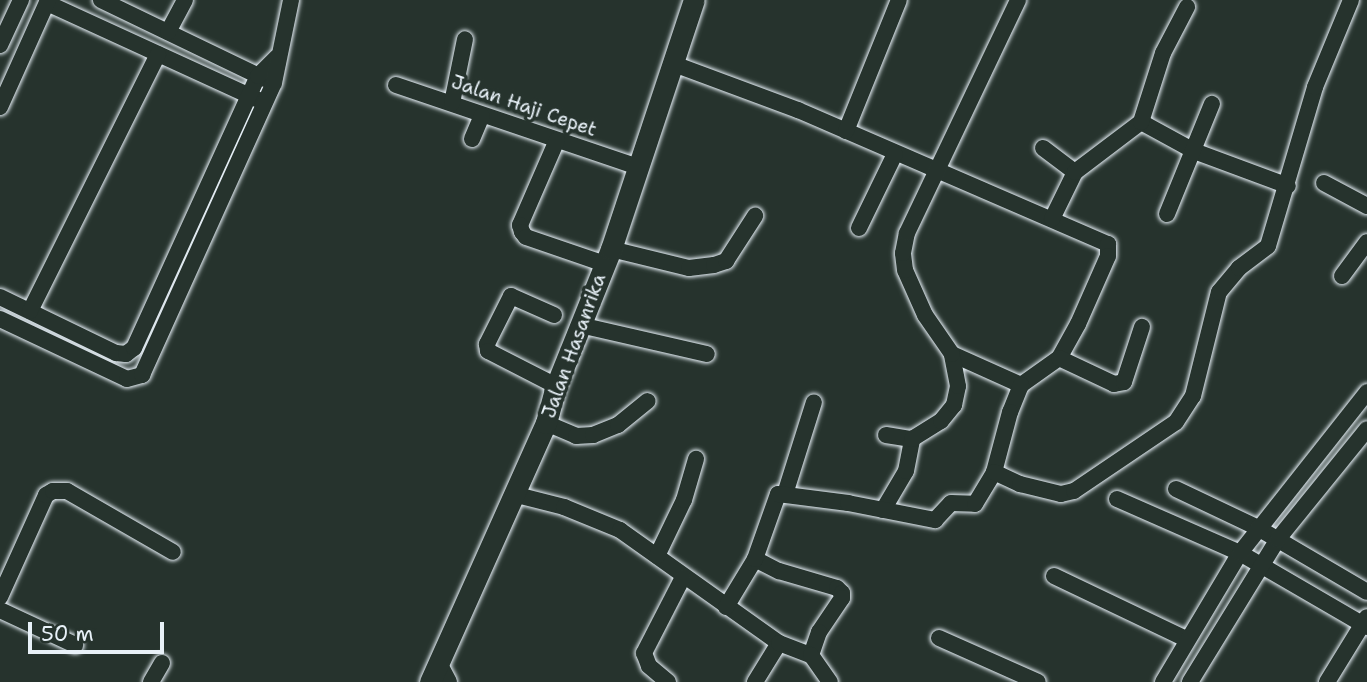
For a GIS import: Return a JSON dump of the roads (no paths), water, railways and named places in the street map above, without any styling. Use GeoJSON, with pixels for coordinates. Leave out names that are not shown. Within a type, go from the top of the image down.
{"type":"FeatureCollection","features":[{"type":"Feature","properties":{"kind":"street"},"geometry":{"type":"LineString","coordinates":[[0,45],[21,0]]}},
{"type":"Feature","properties":{"kind":"street"},"geometry":{"type":"LineString","coordinates":[[101,0],[274,83]]}},
{"type":"Feature","properties":{"kind":"street"},"geometry":{"type":"LineString","coordinates":[[168,32],[184,0]]}},
{"type":"Feature","properties":{"kind":"street"},"geometry":{"type":"LineString","coordinates":[[0,319],[127,379],[142,375],[274,83],[277,57],[291,0]]}},
{"type":"Feature","properties":{"kind":"street","name":"Jalan Hasanrika"},"geometry":{"type":"LineString","coordinates":[[435,672],[546,423],[556,386],[608,256],[694,0]]}},
{"type":"Feature","properties":{"kind":"street"},"geometry":{"type":"LineString","coordinates":[[846,131],[899,0]]}},
{"type":"Feature","properties":{"kind":"street"},"geometry":{"type":"LineString","coordinates":[[886,435],[912,439],[941,421],[954,405],[958,386],[952,354],[925,315],[905,270],[903,253],[907,233],[935,170],[1018,0]]}},
{"type":"Feature","properties":{"kind":"street"},"geometry":{"type":"LineString","coordinates":[[994,472],[1020,484],[1068,493],[1176,422],[1193,396],[1219,292],[1239,268],[1268,246],[1288,186],[1315,87],[1351,0]]}},
{"type":"Feature","properties":{"kind":"street"},"geometry":{"type":"LineString","coordinates":[[0,107],[47,1],[266,103]]}},
{"type":"Feature","properties":{"kind":"street"},"geometry":{"type":"LineString","coordinates":[[1052,219],[1075,172],[1141,122],[1163,53],[1187,7]]}},
{"type":"Feature","properties":{"kind":"street"},"geometry":{"type":"LineString","coordinates":[[452,103],[465,39]]}},
{"type":"Feature","properties":{"kind":"street"},"geometry":{"type":"LineString","coordinates":[[30,311],[158,54]]}},
{"type":"Feature","properties":{"kind":"street"},"geometry":{"type":"LineString","coordinates":[[126,354],[134,348],[258,76],[277,57]]}},
{"type":"Feature","properties":{"kind":"street"},"geometry":{"type":"LineString","coordinates":[[674,64],[846,131],[1100,239],[1110,249],[1078,324],[1059,358],[1021,386],[1010,412],[994,472],[973,506],[954,502],[934,520],[778,494],[755,559],[726,607]]}},
{"type":"Feature","properties":{"kind":"street","name":"Jalan Haji Cepet"},"geometry":{"type":"LineString","coordinates":[[396,85],[638,167]]}},
{"type":"Feature","properties":{"kind":"street"},"geometry":{"type":"LineString","coordinates":[[1167,214],[1212,104]]}},
{"type":"Feature","properties":{"kind":"street"},"geometry":{"type":"LineString","coordinates":[[472,139],[482,116]]}},
{"type":"Feature","properties":{"kind":"street"},"geometry":{"type":"LineString","coordinates":[[1141,122],[1194,151],[1288,186]]}},
{"type":"Feature","properties":{"kind":"street"},"geometry":{"type":"LineString","coordinates":[[557,140],[520,225],[526,237],[608,256],[689,268],[726,261],[755,216]]}},
{"type":"Feature","properties":{"kind":"street"},"geometry":{"type":"LineString","coordinates":[[1043,148],[1075,172]]}},
{"type":"Feature","properties":{"kind":"street"},"geometry":{"type":"LineString","coordinates":[[859,228],[895,154]]}},
{"type":"Feature","properties":{"kind":"street"},"geometry":{"type":"LineString","coordinates":[[1324,183],[1367,206]]}},
{"type":"Feature","properties":{"kind":"street"},"geometry":{"type":"LineString","coordinates":[[1342,276],[1367,242]]}},
{"type":"Feature","properties":{"kind":"street"},"geometry":{"type":"LineString","coordinates":[[554,315],[511,296],[487,344],[488,351],[556,386]]}},
{"type":"Feature","properties":{"kind":"street"},"geometry":{"type":"LineString","coordinates":[[0,297],[126,354],[134,379]]}},
{"type":"Feature","properties":{"kind":"street"},"geometry":{"type":"LineString","coordinates":[[580,325],[707,354]]}},
{"type":"Feature","properties":{"kind":"street"},"geometry":{"type":"LineString","coordinates":[[1059,358],[1114,384],[1124,382],[1142,327]]}},
{"type":"Feature","properties":{"kind":"street"},"geometry":{"type":"LineString","coordinates":[[952,354],[1021,386]]}},
{"type":"Feature","properties":{"kind":"street"},"geometry":{"type":"LineString","coordinates":[[1163,682],[1240,553],[1367,392]]}},
{"type":"Feature","properties":{"kind":"street"},"geometry":{"type":"LineString","coordinates":[[546,423],[576,436],[593,435],[618,425],[648,401]]}},
{"type":"Feature","properties":{"kind":"street"},"geometry":{"type":"LineString","coordinates":[[785,494],[814,402]]}},
{"type":"Feature","properties":{"kind":"street"},"geometry":{"type":"LineString","coordinates":[[1190,682],[1278,539],[1367,429]]}},
{"type":"Feature","properties":{"kind":"street"},"geometry":{"type":"LineString","coordinates":[[883,510],[906,471],[912,439]]}},
{"type":"Feature","properties":{"kind":"street"},"geometry":{"type":"LineString","coordinates":[[657,556],[684,500],[696,459]]}},
{"type":"Feature","properties":{"kind":"street"},"geometry":{"type":"LineString","coordinates":[[1176,489],[1258,528],[1367,592]]}},
{"type":"Feature","properties":{"kind":"street"},"geometry":{"type":"LineString","coordinates":[[0,597],[46,495],[53,491],[66,491],[173,552]]}},
{"type":"Feature","properties":{"kind":"street"},"geometry":{"type":"LineString","coordinates":[[513,494],[564,506],[620,530],[779,643],[811,655],[830,682]]}},
{"type":"Feature","properties":{"kind":"street"},"geometry":{"type":"LineString","coordinates":[[1117,499],[1240,553],[1365,623],[1327,682]]}},
{"type":"Feature","properties":{"kind":"street"},"geometry":{"type":"LineString","coordinates":[[755,559],[779,571],[837,588],[842,593],[842,598],[820,632],[811,655]]}},
{"type":"Feature","properties":{"kind":"street"},"geometry":{"type":"LineString","coordinates":[[1054,576],[1188,640]]}},
{"type":"Feature","properties":{"kind":"street"},"geometry":{"type":"LineString","coordinates":[[668,682],[649,666],[644,653],[683,577]]}},
{"type":"Feature","properties":{"kind":"street"},"geometry":{"type":"LineString","coordinates":[[0,610],[75,645]]}},
{"type":"Feature","properties":{"kind":"street"},"geometry":{"type":"LineString","coordinates":[[939,638],[1038,682]]}},
{"type":"Feature","properties":{"kind":"street"},"geometry":{"type":"LineString","coordinates":[[755,682],[779,643]]}},
{"type":"Feature","properties":{"kind":"street"},"geometry":{"type":"LineString","coordinates":[[151,682],[162,663]]}},
{"type":"Feature","properties":{"kind":"street"},"geometry":{"type":"LineString","coordinates":[[435,672],[449,682]]}}]}
